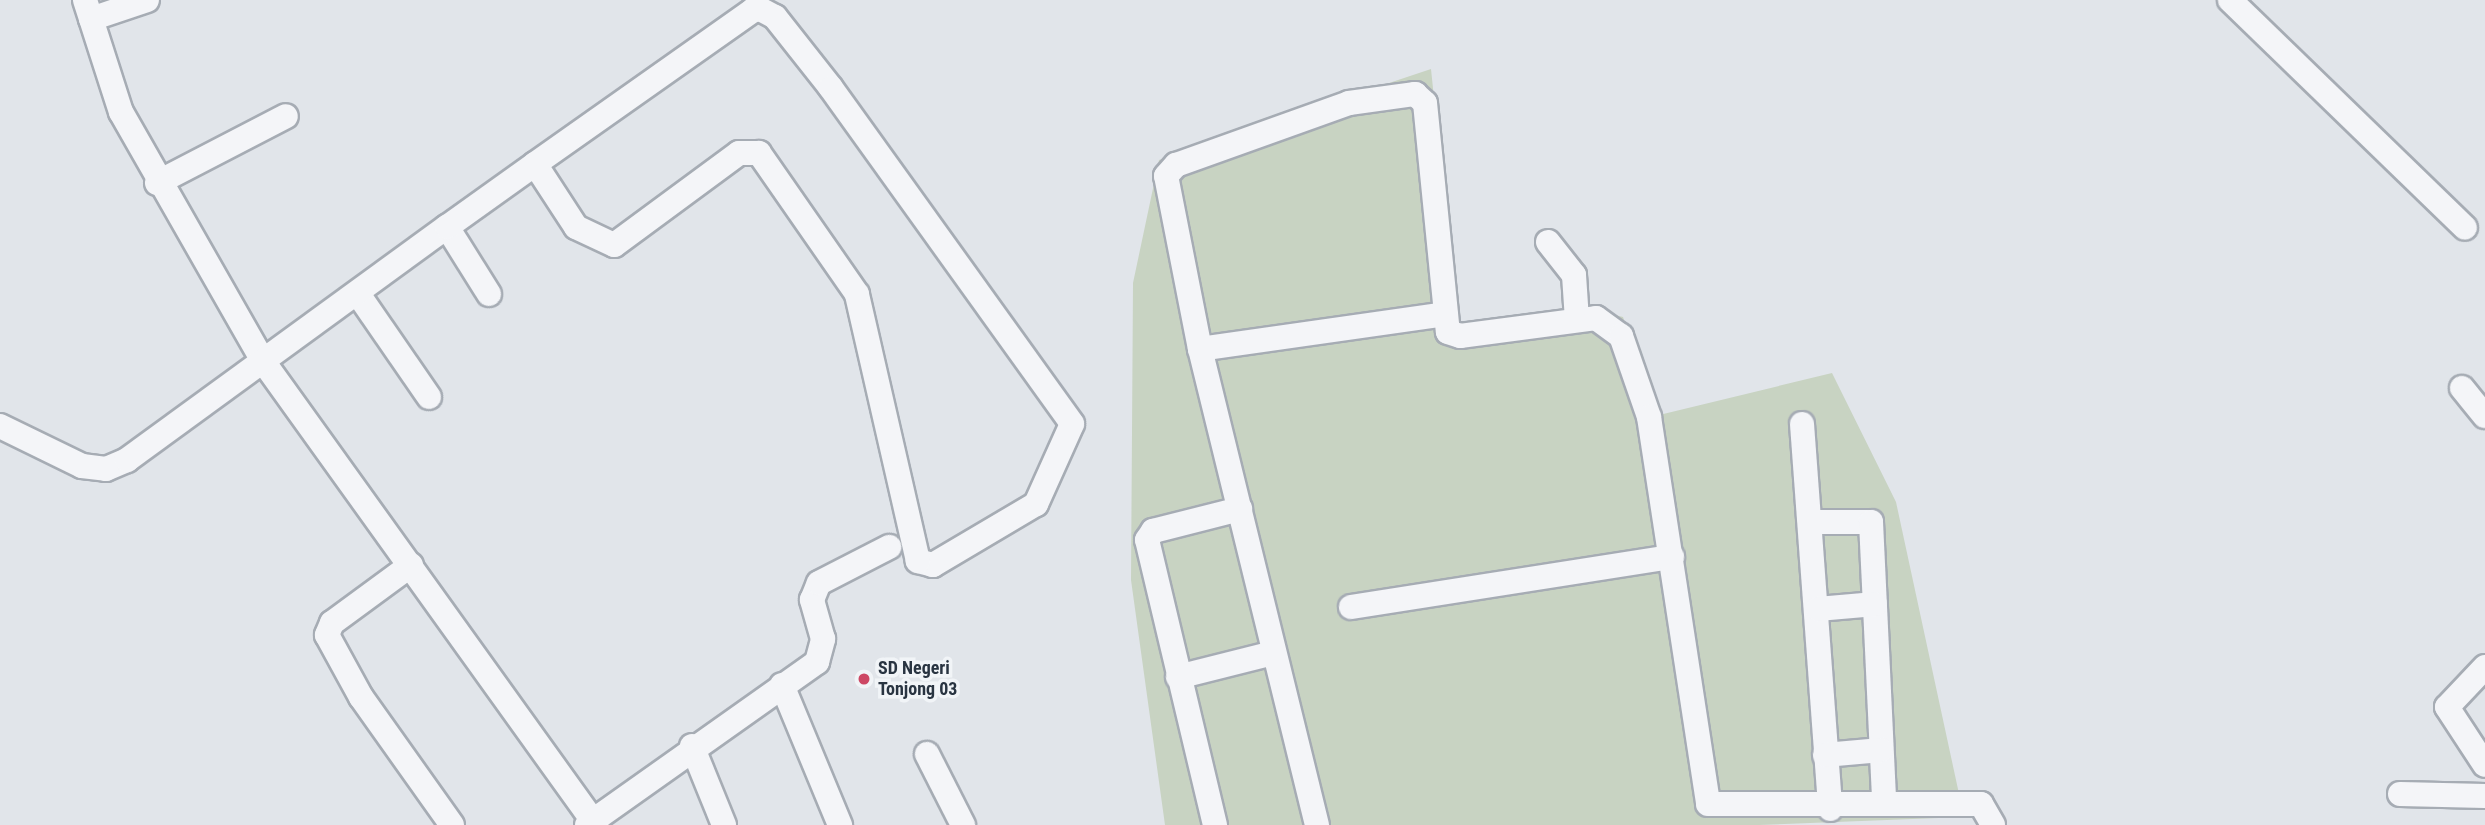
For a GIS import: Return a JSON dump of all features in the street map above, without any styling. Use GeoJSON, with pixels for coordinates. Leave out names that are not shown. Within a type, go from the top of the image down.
{"type":"FeatureCollection","features":[{"type":"Feature","properties":{"kind":"street"},"geometry":{"type":"LineString","coordinates":[[147,0],[88,9],[117,104],[157,183],[265,364],[411,565],[592,823],[692,746],[782,685],[823,651],[812,600],[819,583],[889,547]]}},
{"type":"Feature","properties":{"kind":"street"},"geometry":{"type":"LineString","coordinates":[[2230,0],[2465,228]]}},
{"type":"Feature","properties":{"kind":"street"},"geometry":{"type":"LineString","coordinates":[[0,426],[82,466],[106,469],[142,451],[265,364],[447,227],[535,164],[753,10],[771,12],[1072,424],[1035,504],[933,565],[918,561],[857,294],[759,153],[739,153],[629,239],[605,245],[576,227],[535,164]]}},
{"type":"Feature","properties":{"kind":"street"},"geometry":{"type":"LineString","coordinates":[[1317,825],[1200,349],[1167,173],[1364,99],[1415,94],[1424,99],[1448,332],[1460,336],[1596,318],[1621,336],[1649,417],[1703,793],[1712,817],[1830,809],[1884,801],[1981,804],[1993,825]]}},
{"type":"Feature","properties":{"kind":"street"},"geometry":{"type":"LineString","coordinates":[[157,183],[286,116]]}},
{"type":"Feature","properties":{"kind":"street"},"geometry":{"type":"LineString","coordinates":[[447,227],[489,294]]}},
{"type":"Feature","properties":{"kind":"street"},"geometry":{"type":"LineString","coordinates":[[1548,242],[1574,275],[1577,320]]}},
{"type":"Feature","properties":{"kind":"street"},"geometry":{"type":"LineString","coordinates":[[358,294],[429,397]]}},
{"type":"Feature","properties":{"kind":"street"},"geometry":{"type":"LineString","coordinates":[[1200,349],[1446,314]]}},
{"type":"Feature","properties":{"kind":"street"},"geometry":{"type":"LineString","coordinates":[[2462,388],[2485,416]]}},
{"type":"Feature","properties":{"kind":"street"},"geometry":{"type":"LineString","coordinates":[[1802,424],[1813,522],[1830,809]]}},
{"type":"Feature","properties":{"kind":"street"},"geometry":{"type":"LineString","coordinates":[[1216,825],[1178,677],[1147,537],[1240,509]]}},
{"type":"Feature","properties":{"kind":"street"},"geometry":{"type":"LineString","coordinates":[[1813,522],[1871,521],[1884,801]]}},
{"type":"Feature","properties":{"kind":"street"},"geometry":{"type":"LineString","coordinates":[[1351,607],[1671,557]]}},
{"type":"Feature","properties":{"kind":"street"},"geometry":{"type":"LineString","coordinates":[[411,565],[332,623],[327,635],[361,697],[452,825]]}},
{"type":"Feature","properties":{"kind":"street"},"geometry":{"type":"LineString","coordinates":[[1818,609],[1875,604]]}},
{"type":"Feature","properties":{"kind":"street"},"geometry":{"type":"LineString","coordinates":[[1178,677],[1273,653]]}},
{"type":"Feature","properties":{"kind":"street"},"geometry":{"type":"LineString","coordinates":[[2485,667],[2447,707],[2485,765]]}},
{"type":"Feature","properties":{"kind":"street"},"geometry":{"type":"LineString","coordinates":[[782,685],[840,825]]}},
{"type":"Feature","properties":{"kind":"street"},"geometry":{"type":"LineString","coordinates":[[692,746],[724,825]]}},
{"type":"Feature","properties":{"kind":"street"},"geometry":{"type":"LineString","coordinates":[[1825,755],[1881,750]]}},
{"type":"Feature","properties":{"kind":"street"},"geometry":{"type":"LineString","coordinates":[[927,754],[963,825]]}},
{"type":"Feature","properties":{"kind":"street"},"geometry":{"type":"LineString","coordinates":[[2400,794],[2485,796]]}},
{"type":"Feature","properties":{"kind":"green space"},"geometry":{"type":"Polygon","coordinates":[[[1431,69],[1458,330],[1602,312],[1623,317],[1655,416],[1832,373],[1896,502],[1964,817],[1759,825],[1165,825],[1131,580],[1133,283],[1159,160],[1431,69]]]}},
{"type":"Feature","properties":{"kind":"place","name":"SD Negeri Tonjong 03"},"geometry":{"type":"Point","coordinates":[864,679]}}]}
